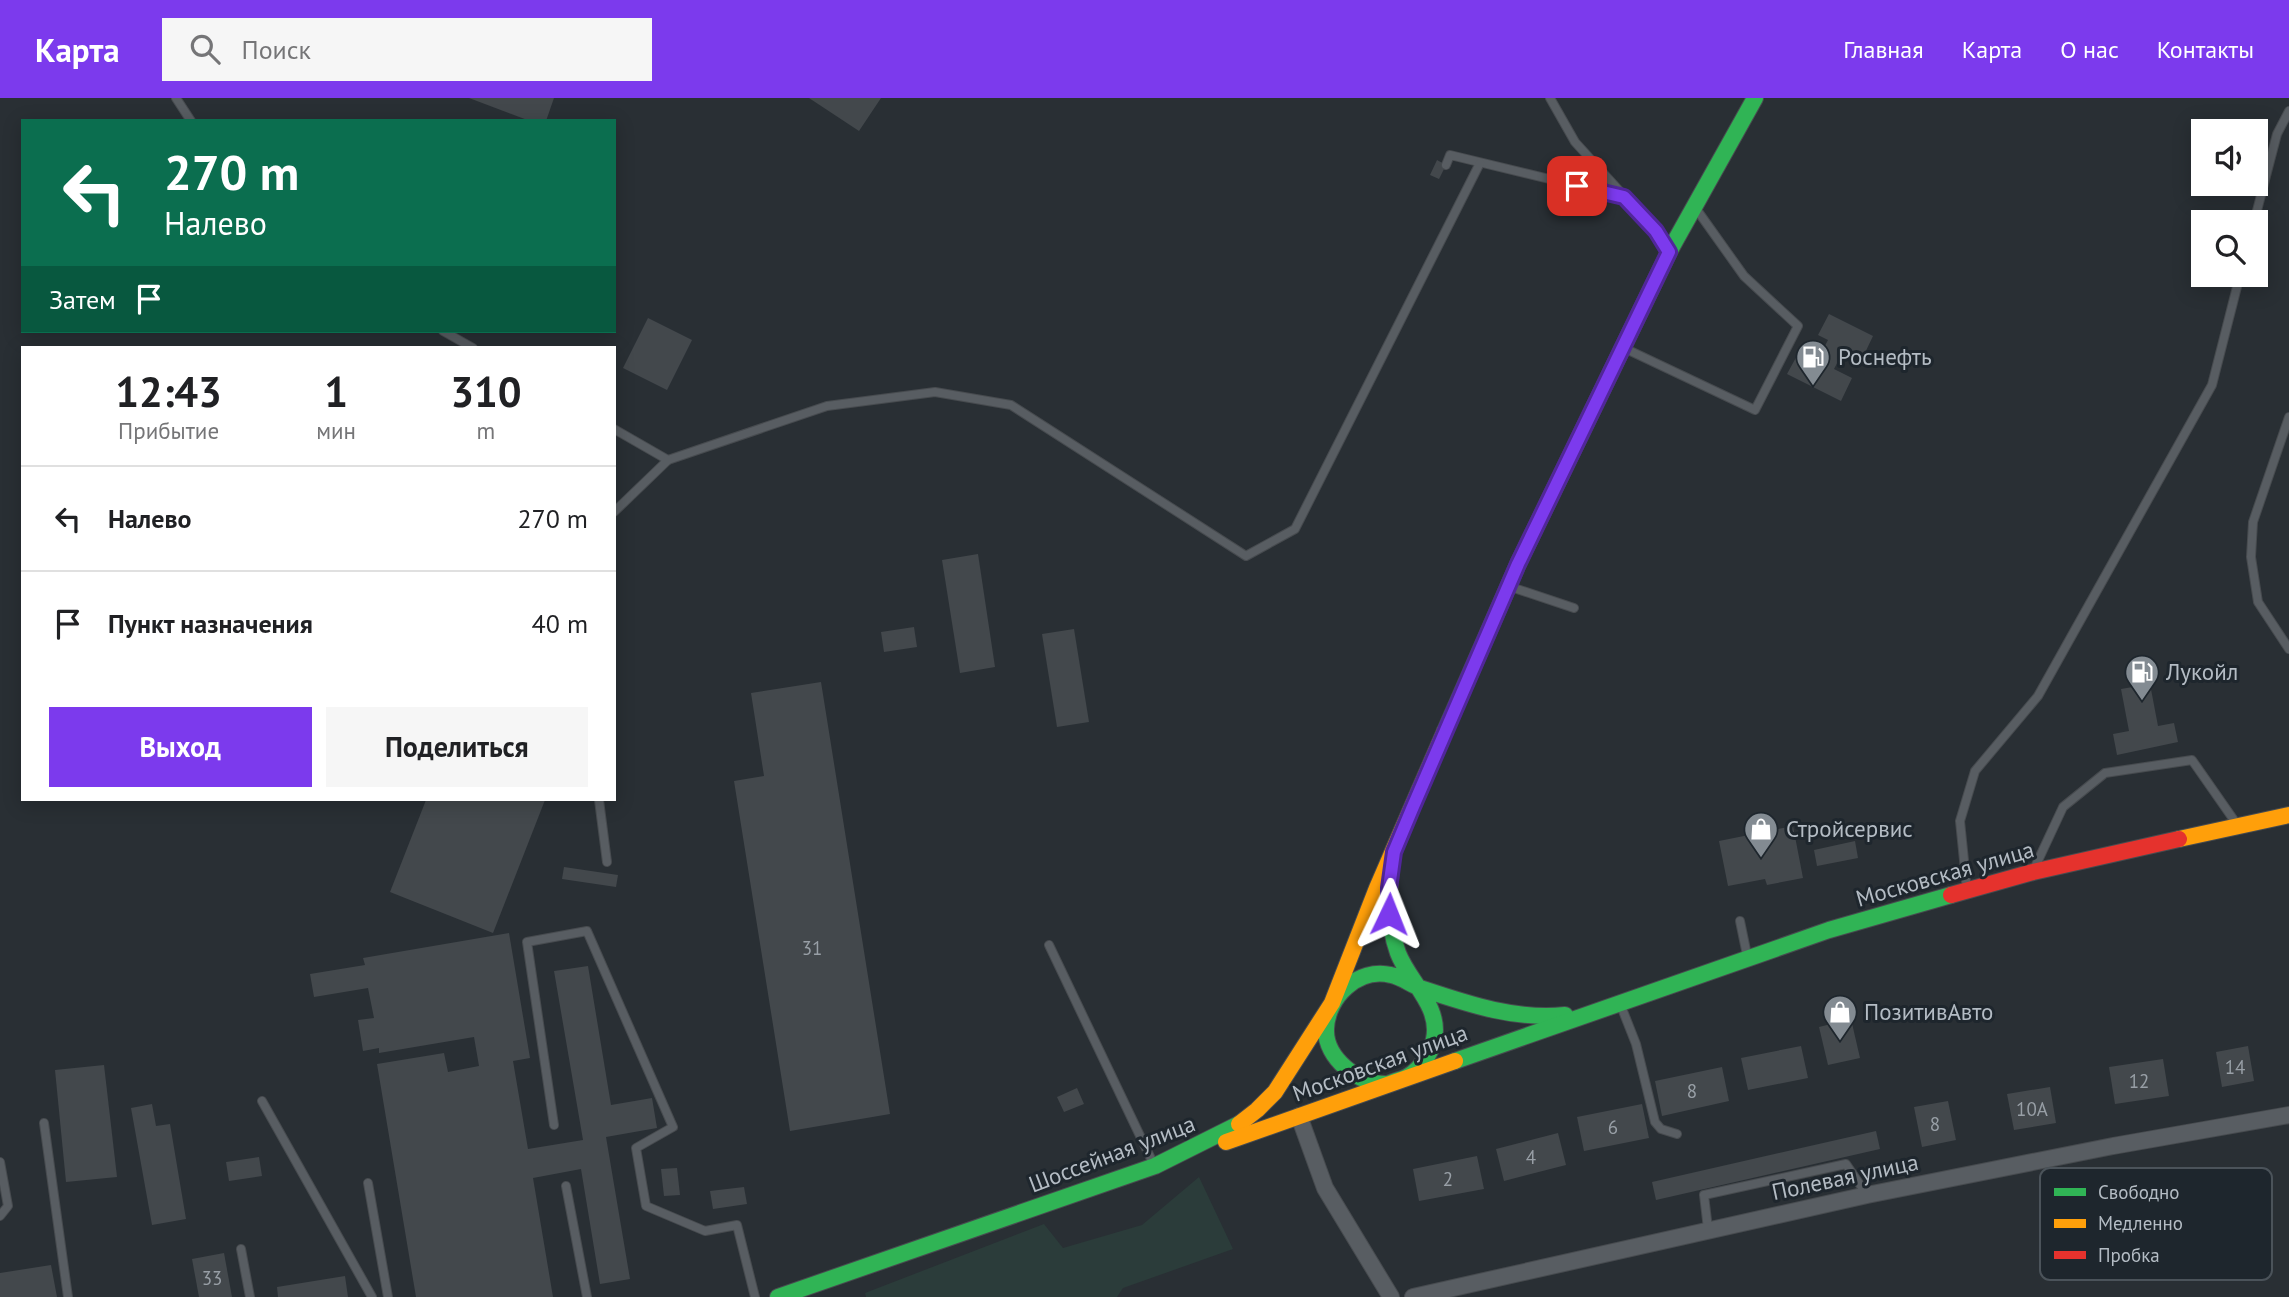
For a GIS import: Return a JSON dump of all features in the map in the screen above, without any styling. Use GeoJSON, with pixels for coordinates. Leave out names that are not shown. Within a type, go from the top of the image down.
{"type":"FeatureCollection","features":[{"type":"Feature","properties":{"kind":"main road","name":"Шоссейная улица"},"geometry":{"type":"LineString","coordinates":[[778,1297],[1155,1166],[1214,1139],[1237,1125],[1275,1092],[1332,1003],[1377,888],[1508,587],[1669,252],[1755,98]]}},
{"type":"Feature","properties":{"kind":"main road","name":"Московская улица"},"geometry":{"type":"LineString","coordinates":[[1155,1166],[1829,930],[2033,872],[2289,815]]}},
{"type":"Feature","properties":{"kind":"main road","name":"Шоссейная улица"},"geometry":{"type":"LineString","coordinates":[[1394,852],[1389,888],[1392,932],[1399,955],[1417,987]]}},
{"type":"Feature","properties":{"kind":"main road","name":"Московская улица"},"geometry":{"type":"LineString","coordinates":[[1332,1003],[1349,984],[1373,974],[1400,977],[1417,987],[1479,1008],[1529,1016],[1557,1016],[1620,1003]]}},
{"type":"Feature","properties":{"kind":"main road"},"geometry":{"type":"LineString","coordinates":[[1332,1003],[1327,1016],[1326,1032],[1335,1059],[1356,1077],[1384,1083],[1398,1080],[1416,1070],[1426,1060],[1436,1035],[1432,1008],[1417,987]]}},
{"type":"Feature","properties":{"kind":"street","name":"Полевая улица"},"geometry":{"type":"LineString","coordinates":[[1413,1297],[1867,1195],[2113,1146],[2289,1115]]}},
{"type":"Feature","properties":{"kind":"street"},"geometry":{"type":"LineString","coordinates":[[1299,1116],[1325,1188],[1391,1297]]}},
{"type":"Feature","properties":{"kind":"lane"},"geometry":{"type":"LineString","coordinates":[[176,98],[190,119]]}},
{"type":"Feature","properties":{"kind":"lane"},"geometry":{"type":"LineString","coordinates":[[1550,98],[1575,142],[1656,231],[1669,252]]}},
{"type":"Feature","properties":{"kind":"lane"},"geometry":{"type":"LineString","coordinates":[[2257,210],[2277,134],[2289,111]]}},
{"type":"Feature","properties":{"kind":"lane"},"geometry":{"type":"LineString","coordinates":[[1446,165],[1450,155],[1624,197]]}},
{"type":"Feature","properties":{"kind":"lane"},"geometry":{"type":"LineString","coordinates":[[616,510],[668,460],[828,406],[935,392],[1011,405],[1246,556],[1295,529],[1480,163]]}},
{"type":"Feature","properties":{"kind":"lane"},"geometry":{"type":"LineString","coordinates":[[1622,347],[1755,410],[1798,326],[1744,276],[1695,206]]}},
{"type":"Feature","properties":{"kind":"lane"},"geometry":{"type":"LineString","coordinates":[[1968,890],[1960,821],[1975,771],[2038,696],[2212,385],[2237,287]]}},
{"type":"Feature","properties":{"kind":"lane"},"geometry":{"type":"LineString","coordinates":[[447,333],[469,346]]}},
{"type":"Feature","properties":{"kind":"lane"},"geometry":{"type":"LineString","coordinates":[[2289,417],[2252,522],[2251,557],[2258,602],[2289,649]]}},
{"type":"Feature","properties":{"kind":"lane"},"geometry":{"type":"LineString","coordinates":[[616,430],[668,460]]}},
{"type":"Feature","properties":{"kind":"lane"},"geometry":{"type":"LineString","coordinates":[[1508,587],[1574,608]]}},
{"type":"Feature","properties":{"kind":"lane"},"geometry":{"type":"LineString","coordinates":[[2033,872],[2063,807],[2105,774],[2192,760],[2237,826]]}},
{"type":"Feature","properties":{"kind":"lane"},"geometry":{"type":"LineString","coordinates":[[599,801],[607,862]]}},
{"type":"Feature","properties":{"kind":"lane"},"geometry":{"type":"LineString","coordinates":[[1740,921],[1747,958]]}},
{"type":"Feature","properties":{"kind":"lane"},"geometry":{"type":"LineString","coordinates":[[554,1125],[527,942],[587,931],[673,1128],[636,1148],[646,1206],[705,1231],[737,1225],[755,1297]]}},
{"type":"Feature","properties":{"kind":"lane"},"geometry":{"type":"LineString","coordinates":[[1049,945],[1155,1166]]}},
{"type":"Feature","properties":{"kind":"lane"},"geometry":{"type":"LineString","coordinates":[[1620,1003],[1636,1044],[1655,1122],[1661,1129],[1677,1134]]}},
{"type":"Feature","properties":{"kind":"lane"},"geometry":{"type":"LineString","coordinates":[[262,1101],[372,1297]]}},
{"type":"Feature","properties":{"kind":"lane"},"geometry":{"type":"LineString","coordinates":[[44,1123],[68,1297]]}},
{"type":"Feature","properties":{"kind":"lane"},"geometry":{"type":"LineString","coordinates":[[0,1162],[8,1206],[0,1216]]}},
{"type":"Feature","properties":{"kind":"lane"},"geometry":{"type":"LineString","coordinates":[[1708,1229],[1704,1195],[1846,1164],[1867,1195]]}},
{"type":"Feature","properties":{"kind":"lane"},"geometry":{"type":"LineString","coordinates":[[368,1183],[388,1297]]}},
{"type":"Feature","properties":{"kind":"lane"},"geometry":{"type":"LineString","coordinates":[[566,1186],[587,1297]]}},
{"type":"Feature","properties":{"kind":"lane"},"geometry":{"type":"LineString","coordinates":[[241,1249],[250,1297]]}},
{"type":"Feature","properties":{"kind":"shaded area"},"geometry":{"type":"Polygon","coordinates":[[[1199,1177],[1233,1249],[1123,1288],[1117,1297],[866,1297],[865,1293],[1044,1224],[1063,1248],[1142,1225],[1199,1177]]]}},
{"type":"Feature","properties":{"kind":"building"},"geometry":{"type":"Polygon","coordinates":[[[469,98],[554,98],[547,119],[525,119],[469,98]]]}},
{"type":"Feature","properties":{"kind":"building"},"geometry":{"type":"Polygon","coordinates":[[[809,98],[881,98],[859,131],[809,98]]]}},
{"type":"Feature","properties":{"kind":"building"},"geometry":{"type":"Polygon","coordinates":[[[1437,160],[1446,165],[1439,179],[1430,175],[1437,160]]]}},
{"type":"Feature","properties":{"kind":"building"},"geometry":{"type":"Polygon","coordinates":[[[1829,314],[1873,336],[1863,357],[1845,348],[1834,369],[1852,378],[1841,401],[1787,374],[1799,352],[1817,361],[1828,340],[1818,335],[1829,314]]]}},
{"type":"Feature","properties":{"kind":"building"},"geometry":{"type":"Polygon","coordinates":[[[648,318],[692,340],[667,390],[623,368],[648,318]]]}},
{"type":"Feature","properties":{"kind":"building"},"geometry":{"type":"Polygon","coordinates":[[[978,554],[995,667],[960,673],[942,560],[978,554]]]}},
{"type":"Feature","properties":{"kind":"building"},"geometry":{"type":"Polygon","coordinates":[[[914,627],[917,647],[884,652],[881,632],[914,627]]]}},
{"type":"Feature","properties":{"kind":"building"},"geometry":{"type":"Polygon","coordinates":[[[1074,629],[1089,722],[1057,727],[1042,634],[1074,629]]]}},
{"type":"Feature","properties":{"kind":"building"},"geometry":{"type":"Polygon","coordinates":[[[821,682],[890,1114],[790,1131],[734,781],[764,776],[751,693],[821,682]]]}},
{"type":"Feature","properties":{"kind":"building"},"geometry":{"type":"Polygon","coordinates":[[[2150,684],[2158,726],[2174,723],[2178,742],[2117,755],[2113,734],[2129,731],[2121,689],[2150,684]]]}},
{"type":"Feature","properties":{"kind":"building"},"geometry":{"type":"Polygon","coordinates":[[[426,801],[545,801],[493,933],[390,892],[426,801]]]}},
{"type":"Feature","properties":{"kind":"building","name":"Стройсервис"},"geometry":{"type":"Polygon","coordinates":[[[1793,826],[1803,878],[1767,885],[1765,879],[1728,886],[1719,841],[1793,826]]]}},
{"type":"Feature","properties":{"kind":"building"},"geometry":{"type":"Polygon","coordinates":[[[1855,841],[1858,858],[1817,866],[1814,850],[1855,841]]]}},
{"type":"Feature","properties":{"kind":"building"},"geometry":{"type":"Polygon","coordinates":[[[564,867],[618,875],[616,887],[562,879],[564,867]]]}},
{"type":"Feature","properties":{"kind":"building"},"geometry":{"type":"Polygon","coordinates":[[[509,933],[530,1058],[513,1061],[528,1149],[583,1140],[554,971],[588,966],[611,1105],[652,1098],[657,1128],[606,1137],[630,1279],[600,1284],[581,1169],[533,1178],[553,1297],[416,1297],[377,1064],[444,1053],[448,1072],[479,1066],[474,1037],[379,1053],[379,1048],[363,1051],[358,1020],[374,1018],[368,988],[314,997],[310,974],[365,965],[363,958],[509,933]]]}},
{"type":"Feature","properties":{"kind":"building","name":"ПозитивАвто"},"geometry":{"type":"Polygon","coordinates":[[[1851,1019],[1860,1058],[1828,1065],[1819,1027],[1851,1019]]]}},
{"type":"Feature","properties":{"kind":"building"},"geometry":{"type":"Polygon","coordinates":[[[1801,1046],[1808,1078],[1748,1090],[1741,1058],[1801,1046]]]}},
{"type":"Feature","properties":{"kind":"building"},"geometry":{"type":"Polygon","coordinates":[[[2248,1046],[2254,1081],[2222,1087],[2216,1052],[2248,1046]]]}},
{"type":"Feature","properties":{"kind":"building"},"geometry":{"type":"Polygon","coordinates":[[[2163,1059],[2169,1096],[2115,1104],[2109,1067],[2163,1059]]]}},
{"type":"Feature","properties":{"kind":"building"},"geometry":{"type":"Polygon","coordinates":[[[104,1065],[117,1177],[66,1182],[55,1070],[104,1065]]]}},
{"type":"Feature","properties":{"kind":"building"},"geometry":{"type":"Polygon","coordinates":[[[1722,1067],[1729,1101],[1662,1116],[1655,1081],[1722,1067]]]}},
{"type":"Feature","properties":{"kind":"building"},"geometry":{"type":"Polygon","coordinates":[[[2050,1087],[2056,1123],[2014,1130],[2007,1094],[2050,1087]]]}},
{"type":"Feature","properties":{"kind":"building"},"geometry":{"type":"Polygon","coordinates":[[[1077,1088],[1084,1104],[1064,1112],[1057,1097],[1077,1088]]]}},
{"type":"Feature","properties":{"kind":"building"},"geometry":{"type":"Polygon","coordinates":[[[1948,1101],[1956,1140],[1922,1147],[1914,1107],[1948,1101]]]}},
{"type":"Feature","properties":{"kind":"building"},"geometry":{"type":"Polygon","coordinates":[[[152,1104],[156,1126],[170,1124],[186,1219],[152,1225],[131,1108],[152,1104]]]}},
{"type":"Feature","properties":{"kind":"building"},"geometry":{"type":"Polygon","coordinates":[[[1642,1104],[1649,1138],[1584,1151],[1577,1117],[1642,1104]]]}},
{"type":"Feature","properties":{"kind":"building"},"geometry":{"type":"Polygon","coordinates":[[[1876,1131],[1880,1149],[1656,1200],[1652,1182],[1876,1131]]]}},
{"type":"Feature","properties":{"kind":"building"},"geometry":{"type":"Polygon","coordinates":[[[1558,1133],[1566,1165],[1504,1181],[1496,1149],[1558,1133]]]}},
{"type":"Feature","properties":{"kind":"building"},"geometry":{"type":"Polygon","coordinates":[[[1477,1156],[1484,1189],[1419,1201],[1413,1169],[1477,1156]]]}},
{"type":"Feature","properties":{"kind":"building"},"geometry":{"type":"Polygon","coordinates":[[[259,1157],[262,1176],[229,1181],[226,1162],[259,1157]]]}},
{"type":"Feature","properties":{"kind":"building"},"geometry":{"type":"Polygon","coordinates":[[[677,1168],[680,1195],[664,1196],[661,1169],[677,1168]]]}},
{"type":"Feature","properties":{"kind":"building"},"geometry":{"type":"Polygon","coordinates":[[[744,1187],[747,1204],[713,1209],[710,1191],[744,1187]]]}},
{"type":"Feature","properties":{"kind":"building"},"geometry":{"type":"Polygon","coordinates":[[[224,1253],[232,1297],[199,1297],[192,1259],[224,1253]]]}},
{"type":"Feature","properties":{"kind":"building"},"geometry":{"type":"Polygon","coordinates":[[[51,1265],[57,1297],[0,1297],[0,1273],[51,1265]]]}},
{"type":"Feature","properties":{"kind":"building"},"geometry":{"type":"Polygon","coordinates":[[[345,1276],[348,1297],[278,1297],[277,1287],[345,1276]]]}},
{"type":"Feature","properties":{"kind":"traffic: fast"},"geometry":{"type":"LineString","coordinates":[[1445,731],[1518,564],[1669,252],[1755,98]]}},
{"type":"Feature","properties":{"kind":"traffic: fast"},"geometry":{"type":"LineString","coordinates":[[1391,869],[1389,890],[1392,932],[1403,964],[1409,974],[1416,984],[1423,994],[1429,1005],[1435,1027],[1434,1039],[1430,1051],[1418,1068],[1408,1077],[1389,1084],[1366,1080],[1346,1068],[1337,1059],[1327,1040],[1328,1017],[1338,996],[1356,980],[1367,976],[1395,976],[1402,979],[1413,985],[1416,986],[1420,988],[1456,1000],[1509,1013],[1565,1015]]}},
{"type":"Feature","properties":{"kind":"traffic: fast"},"geometry":{"type":"LineString","coordinates":[[1455,1061],[1829,930],[1951,895]]}},
{"type":"Feature","properties":{"kind":"traffic: fast"},"geometry":{"type":"LineString","coordinates":[[778,1297],[1155,1166],[1239,1124]]}},
{"type":"Feature","properties":{"kind":"traffic: slow"},"geometry":{"type":"LineString","coordinates":[[1239,1124],[1275,1092],[1332,1003],[1377,888],[1445,731]]}},
{"type":"Feature","properties":{"kind":"traffic: slow"},"geometry":{"type":"LineString","coordinates":[[2179,839],[2289,815]]}},
{"type":"Feature","properties":{"kind":"traffic: slow"},"geometry":{"type":"LineString","coordinates":[[1226,1142],[1455,1061]]}},
{"type":"Feature","properties":{"kind":"traffic: jam"},"geometry":{"type":"LineString","coordinates":[[1951,895],[2033,872],[2179,839]]}},
{"type":"Feature","properties":{"kind":"place","name":"Роснефть"},"geometry":{"type":"Point","coordinates":[1813,387]}},
{"type":"Feature","properties":{"kind":"place","name":"Лукойл"},"geometry":{"type":"Point","coordinates":[2142,702]}},
{"type":"Feature","properties":{"kind":"place","name":"Стройсервис"},"geometry":{"type":"Point","coordinates":[1761,859]}},
{"type":"Feature","properties":{"kind":"place","name":"ПозитивАвто"},"geometry":{"type":"Point","coordinates":[1840,1042]}},
{"type":"Feature","properties":{"kind":"route"},"geometry":{"type":"LineString","coordinates":[[1389,914],[1394,852],[1412,809],[1518,564],[1669,252],[1656,231],[1624,197],[1577,186]]}}]}
